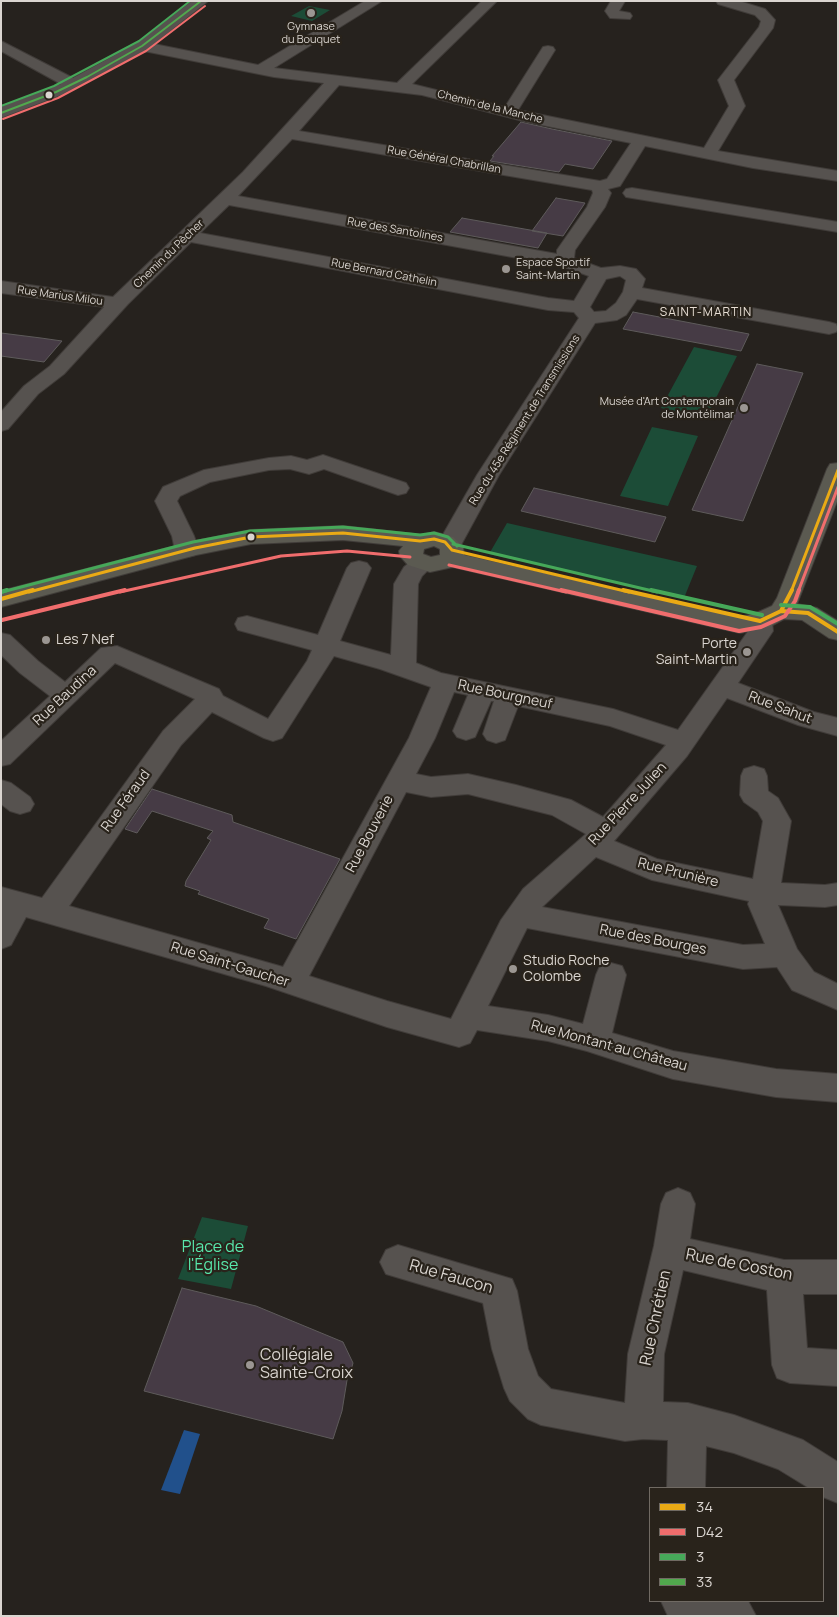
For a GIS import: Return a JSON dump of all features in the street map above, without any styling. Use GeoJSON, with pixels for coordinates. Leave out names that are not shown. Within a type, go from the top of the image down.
{"type":"FeatureCollection","features":[{"type":"Feature","properties":{"kind":"main road"},"geometry":{"type":"LineString","coordinates":[[770,616],[793,584],[838,469]]}},
{"type":"Feature","properties":{"kind":"main road"},"geometry":{"type":"LineString","coordinates":[[1,599],[187,550],[251,537],[343,533],[434,550],[740,625],[770,616],[808,613],[830,626]]}},
{"type":"Feature","properties":{"kind":"main road"},"geometry":{"type":"LineString","coordinates":[[1,614],[201,566],[280,550],[347,546],[434,550]]}},
{"type":"Feature","properties":{"kind":"main road"},"geometry":{"type":"LineString","coordinates":[[793,584],[830,626]]}},
{"type":"Feature","properties":{"kind":"street"},"geometry":{"type":"LineString","coordinates":[[1,113],[73,84],[142,46],[202,1]]}},
{"type":"Feature","properties":{"kind":"street"},"geometry":{"type":"LineString","coordinates":[[261,70],[375,1]]}},
{"type":"Feature","properties":{"kind":"street"},"geometry":{"type":"LineString","coordinates":[[401,87],[490,1]]}},
{"type":"Feature","properties":{"kind":"street"},"geometry":{"type":"LineString","coordinates":[[618,1],[612,11],[615,15],[625,16]]}},
{"type":"Feature","properties":{"kind":"street"},"geometry":{"type":"LineString","coordinates":[[709,153],[737,106],[726,80],[766,28],[768,20],[760,12],[723,1]]}},
{"type":"Feature","properties":{"kind":"street"},"geometry":{"type":"LineString","coordinates":[[1,45],[73,84]]}},
{"type":"Feature","properties":{"kind":"street","name":"Chemin de la Manche"},"geometry":{"type":"LineString","coordinates":[[142,46],[261,70],[437,93],[509,112],[753,163],[838,176]]}},
{"type":"Feature","properties":{"kind":"street"},"geometry":{"type":"LineString","coordinates":[[509,112],[548,50]]}},
{"type":"Feature","properties":{"kind":"street","name":"Chemin du Pêcher"},"geometry":{"type":"LineString","coordinates":[[1,425],[31,390],[57,370],[118,304],[288,134],[334,81]]}},
{"type":"Feature","properties":{"kind":"street"},"geometry":{"type":"LineString","coordinates":[[1,101],[22,105]]}},
{"type":"Feature","properties":{"kind":"street","name":"Rue Général Chabrillan"},"geometry":{"type":"LineString","coordinates":[[288,134],[838,227]]}},
{"type":"Feature","properties":{"kind":"street"},"geometry":{"type":"LineString","coordinates":[[647,141],[615,189],[580,250],[578,260],[607,273],[630,273],[636,279],[632,292],[829,328]]}},
{"type":"Feature","properties":{"kind":"street"},"geometry":{"type":"LineString","coordinates":[[565,261],[566,250],[596,207],[615,189]]}},
{"type":"Feature","properties":{"kind":"street","name":"Rue des Santolines"},"geometry":{"type":"LineString","coordinates":[[225,199],[565,261],[598,273],[607,273]]}},
{"type":"Feature","properties":{"kind":"street","name":"Rue Bernard Cathelin"},"geometry":{"type":"LineString","coordinates":[[188,236],[585,312],[615,314],[632,292]]}},
{"type":"Feature","properties":{"kind":"street","name":"Rue du 45e Régiment de Transmissions"},"geometry":{"type":"LineString","coordinates":[[403,668],[405,657],[406,584],[412,572],[461,522],[607,273]]}},
{"type":"Feature","properties":{"kind":"street","name":"Rue Marius Milou"},"geometry":{"type":"LineString","coordinates":[[1,287],[118,304]]}},
{"type":"Feature","properties":{"kind":"street"},"geometry":{"type":"LineString","coordinates":[[187,550],[183,536],[166,501],[171,492],[204,477],[269,464],[291,462],[309,467],[323,462],[398,488]]}},
{"type":"Feature","properties":{"kind":"street"},"geometry":{"type":"LineString","coordinates":[[326,644],[359,568]]}},
{"type":"Feature","properties":{"kind":"street","name":"Rue Pierre Julien"},"geometry":{"type":"LineString","coordinates":[[464,1025],[511,928],[521,914],[533,898],[599,838],[684,742],[770,616]]}},
{"type":"Feature","properties":{"kind":"street","name":"Rue Bourgneuf"},"geometry":{"type":"LineString","coordinates":[[247,624],[326,644],[446,682],[613,718],[684,742]]}},
{"type":"Feature","properties":{"kind":"street"},"geometry":{"type":"LineString","coordinates":[[1,641],[29,667],[66,695]]}},
{"type":"Feature","properties":{"kind":"street","name":"Rue Baudina"},"geometry":{"type":"LineString","coordinates":[[1,757],[110,654],[117,654],[210,696],[214,702],[273,732],[319,662],[326,644]]}},
{"type":"Feature","properties":{"kind":"street","name":"Rue Bouverie"},"geometry":{"type":"LineString","coordinates":[[290,983],[422,738],[446,682]]}},
{"type":"Feature","properties":{"kind":"street","name":"Rue Sahut"},"geometry":{"type":"LineString","coordinates":[[722,686],[807,719],[838,727]]}},
{"type":"Feature","properties":{"kind":"street"},"geometry":{"type":"LineString","coordinates":[[466,731],[483,690]]}},
{"type":"Feature","properties":{"kind":"street"},"geometry":{"type":"LineString","coordinates":[[496,734],[509,696]]}},
{"type":"Feature","properties":{"kind":"street","name":"Rue Féraud"},"geometry":{"type":"LineString","coordinates":[[49,911],[172,738],[205,704],[214,702]]}},
{"type":"Feature","properties":{"kind":"street"},"geometry":{"type":"LineString","coordinates":[[754,776],[754,795],[768,805],[777,821],[763,904],[785,955],[803,981],[838,998]]}},
{"type":"Feature","properties":{"kind":"street","name":"Rue Prunière"},"geometry":{"type":"LineString","coordinates":[[398,781],[431,787],[468,784],[561,807],[599,838],[652,869],[765,893],[825,896],[838,894]]}},
{"type":"Feature","properties":{"kind":"street"},"geometry":{"type":"LineString","coordinates":[[1,937],[10,900]]}},
{"type":"Feature","properties":{"kind":"street","name":"Rue Saint-Gaucher"},"geometry":{"type":"LineString","coordinates":[[10,900],[267,974],[290,983],[464,1025]]}},
{"type":"Feature","properties":{"kind":"street","name":"Rue des Bourges"},"geometry":{"type":"LineString","coordinates":[[521,914],[743,957],[785,955]]}},
{"type":"Feature","properties":{"kind":"street"},"geometry":{"type":"LineString","coordinates":[[595,1040],[611,975]]}},
{"type":"Feature","properties":{"kind":"street","name":"Rue Montant au Château"},"geometry":{"type":"LineString","coordinates":[[464,1025],[548,1028],[595,1040],[673,1065],[776,1083],[838,1088]]}},
{"type":"Feature","properties":{"kind":"street","name":"Rue Chrétien"},"geometry":{"type":"LineString","coordinates":[[643,1420],[646,1354],[671,1248],[678,1204]]}},
{"type":"Feature","properties":{"kind":"street","name":"Rue de Coston"},"geometry":{"type":"LineString","coordinates":[[671,1248],[784,1277],[838,1277]]}},
{"type":"Feature","properties":{"kind":"street","name":"Rue Faucon"},"geometry":{"type":"LineString","coordinates":[[398,1262],[499,1291],[510,1348],[523,1388],[541,1406],[625,1422],[643,1420],[688,1422],[734,1434],[789,1454],[838,1484]]}},
{"type":"Feature","properties":{"kind":"street"},"geometry":{"type":"LineString","coordinates":[[784,1277],[790,1365],[838,1368]]}},
{"type":"Feature","properties":{"kind":"street"},"geometry":{"type":"LineString","coordinates":[[686,1487],[688,1422]]}},
{"type":"Feature","properties":{"kind":"street"},"geometry":{"type":"LineString","coordinates":[[686,1602],[735,1616]]}},
{"type":"Feature","properties":{"kind":"green space","name":"Gymnase du Bouquet"},"geometry":{"type":"Polygon","coordinates":[[[309,6],[330,10],[312,21],[291,16],[309,6]]]}},
{"type":"Feature","properties":{"kind":"green space"},"geometry":{"type":"Polygon","coordinates":[[[694,347],[737,356],[706,418],[661,408],[694,347]]]}},
{"type":"Feature","properties":{"kind":"green space"},"geometry":{"type":"Polygon","coordinates":[[[652,427],[698,436],[668,506],[620,496],[652,427]]]}},
{"type":"Feature","properties":{"kind":"green space"},"geometry":{"type":"Polygon","coordinates":[[[507,523],[697,566],[684,598],[489,554],[507,523]]]}},
{"type":"Feature","properties":{"kind":"green space","name":"Place de l'Église"},"geometry":{"type":"Polygon","coordinates":[[[202,1217],[248,1226],[231,1289],[178,1279],[202,1217]]]}},
{"type":"Feature","properties":{"kind":"water"},"geometry":{"type":"Polygon","coordinates":[[[184,1430],[200,1434],[180,1494],[161,1490],[184,1430]]]}},
{"type":"Feature","properties":{"kind":"building"},"geometry":{"type":"Polygon","coordinates":[[[521,122],[612,141],[593,169],[565,164],[559,172],[490,161],[494,156],[492,156],[521,122]]]}},
{"type":"Feature","properties":{"kind":"building"},"geometry":{"type":"Polygon","coordinates":[[[556,198],[585,203],[563,236],[532,231],[556,198]]]}},
{"type":"Feature","properties":{"kind":"building"},"geometry":{"type":"Polygon","coordinates":[[[462,218],[547,233],[538,248],[450,232],[462,218]]]}},
{"type":"Feature","properties":{"kind":"building"},"geometry":{"type":"Polygon","coordinates":[[[633,312],[749,334],[741,351],[623,329],[633,312]]]}},
{"type":"Feature","properties":{"kind":"building"},"geometry":{"type":"Polygon","coordinates":[[[1,333],[62,341],[44,362],[1,356],[1,333]]]}},
{"type":"Feature","properties":{"kind":"building"},"geometry":{"type":"Polygon","coordinates":[[[757,364],[803,373],[743,521],[692,510],[757,364]]]}},
{"type":"Feature","properties":{"kind":"building"},"geometry":{"type":"Polygon","coordinates":[[[534,488],[666,517],[655,542],[521,511],[534,488]]]}},
{"type":"Feature","properties":{"kind":"building"},"geometry":{"type":"Polygon","coordinates":[[[152,789],[232,815],[233,822],[340,859],[296,939],[264,928],[269,919],[198,894],[200,891],[185,886],[186,881],[211,840],[207,838],[213,831],[152,811],[137,833],[125,829],[152,789]]]}},
{"type":"Feature","properties":{"kind":"building","name":"Collégiale Sainte-Croix"},"geometry":{"type":"Polygon","coordinates":[[[182,1288],[256,1306],[343,1342],[353,1363],[350,1374],[348,1374],[342,1411],[333,1439],[144,1391],[182,1288]]]}},
{"type":"Feature","properties":{"kind":"transit line","name":"3"},"geometry":{"type":"LineString","coordinates":[[1,106],[54,86],[139,41],[190,1]]}},
{"type":"Feature","properties":{"kind":"transit line","name":"33"},"geometry":{"type":"LineString","coordinates":[[1,113],[56,92],[87,77],[142,46],[201,1]]}},
{"type":"Feature","properties":{"kind":"transit line","name":"D42"},"geometry":{"type":"LineString","coordinates":[[3,119],[58,98],[146,51],[205,6]]}},
{"type":"Feature","properties":{"kind":"transit line","name":"34"},"geometry":{"type":"LineString","coordinates":[[760,621],[781,611],[789,598],[838,470]]}},
{"type":"Feature","properties":{"kind":"transit line","name":"D42"},"geometry":{"type":"LineString","coordinates":[[449,565],[739,631],[761,627],[785,616],[795,601],[838,487]]}},
{"type":"Feature","properties":{"kind":"transit line","name":"3"},"geometry":{"type":"LineString","coordinates":[[1,592],[193,542],[250,531],[343,527],[420,535],[434,533],[448,537],[457,546]]}},
{"type":"Feature","properties":{"kind":"transit line","name":"34"},"geometry":{"type":"LineString","coordinates":[[1,599],[195,548],[251,537],[343,533],[420,541],[434,539],[445,542],[452,550]]}},
{"type":"Feature","properties":{"kind":"transit line","name":"3"},"geometry":{"type":"LineString","coordinates":[[453,544],[559,570],[762,615]]}},
{"type":"Feature","properties":{"kind":"transit line","name":"34"},"geometry":{"type":"LineString","coordinates":[[452,550],[558,576],[760,621]]}},
{"type":"Feature","properties":{"kind":"transit line","name":"D42"},"geometry":{"type":"LineString","coordinates":[[2,620],[202,572],[281,556],[347,551],[410,557]]}},
{"type":"Feature","properties":{"kind":"transit line","name":"3"},"geometry":{"type":"LineString","coordinates":[[781,605],[810,607],[838,624]]}},
{"type":"Feature","properties":{"kind":"transit line","name":"34"},"geometry":{"type":"LineString","coordinates":[[781,611],[808,613],[838,632]]}},
{"type":"Feature","properties":{"kind":"place","name":"Gymnase du Bouquet"},"geometry":{"type":"Point","coordinates":[311,13]}},
{"type":"Feature","properties":{"kind":"place","name":"Espace Sportif Saint-Martin"},"geometry":{"type":"Point","coordinates":[506,269]}},
{"type":"Feature","properties":{"kind":"place","name":"Musée d'Art Contemporain de Montélimar"},"geometry":{"type":"Point","coordinates":[744,408]}},
{"type":"Feature","properties":{"kind":"place","name":"Les 7 Nef"},"geometry":{"type":"Point","coordinates":[46,640]}},
{"type":"Feature","properties":{"kind":"place","name":"Porte Saint-Martin"},"geometry":{"type":"Point","coordinates":[747,652]}},
{"type":"Feature","properties":{"kind":"place","name":"Studio Roche Colombe"},"geometry":{"type":"Point","coordinates":[513,969]}},
{"type":"Feature","properties":{"kind":"place","name":"Collégiale Sainte-Croix"},"geometry":{"type":"Point","coordinates":[250,1365]}},
{"type":"Feature","properties":{"kind":"district","name":"SAINT-MARTIN"},"geometry":{"type":"Point","coordinates":[706,313]}}]}
